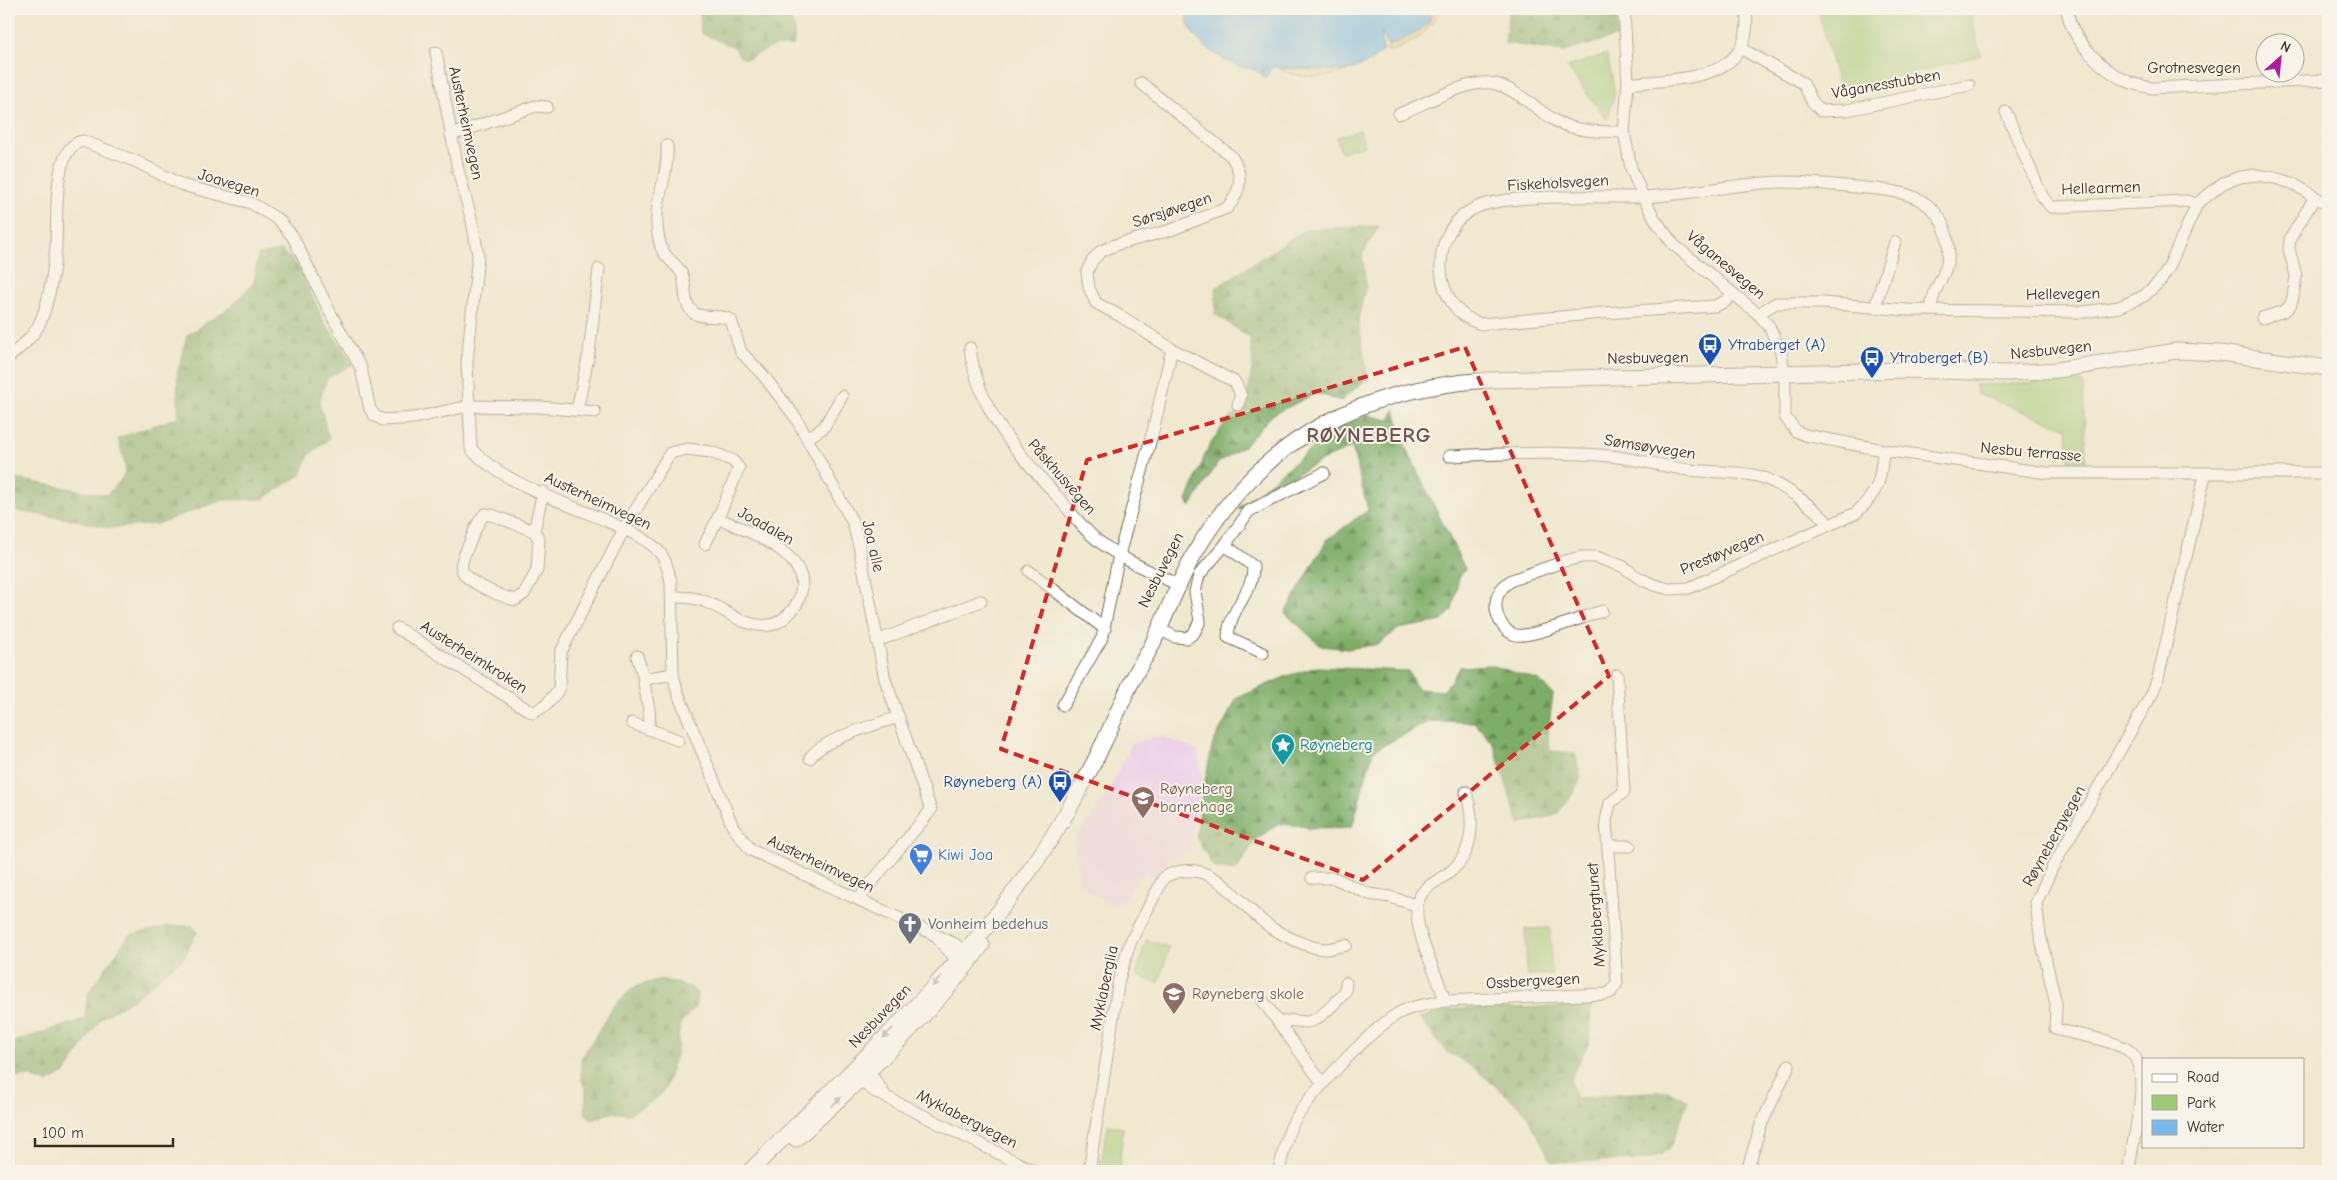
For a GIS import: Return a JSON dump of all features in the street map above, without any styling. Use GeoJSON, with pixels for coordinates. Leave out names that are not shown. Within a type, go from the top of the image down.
{"type":"FeatureCollection","features":[{"type":"Feature","properties":{"kind":"main road","name":"Nesbuvegen"},"geometry":{"type":"LineString","coordinates":[[750,1171],[934,1006],[963,959],[1025,877],[1073,803],[1103,745],[1175,584],[1204,538],[1238,492],[1282,450],[1313,430],[1370,402],[1410,390],[1442,384],[1488,380],[1907,370],[2008,373],[2038,371],[2176,351],[2220,352],[2328,368]]}},
{"type":"Feature","properties":{"kind":"main road","name":"Nesbuvegen"},"geometry":{"type":"LineString","coordinates":[[1135,675],[1159,630],[1175,584]]}},
{"type":"Feature","properties":{"kind":"main road","name":"Nesbuvegen"},"geometry":{"type":"LineString","coordinates":[[762,1171],[861,1072]]}},
{"type":"Feature","properties":{"kind":"street","name":"Våganesvegen"},"geometry":{"type":"LineString","coordinates":[[1624,9],[1628,40],[1628,84],[1624,132],[1631,168],[1643,197],[1656,221],[1674,245],[1758,314],[1776,338],[1781,352],[1783,372]]}},
{"type":"Feature","properties":{"kind":"street"},"geometry":{"type":"LineString","coordinates":[[1628,84],[1687,77],[1721,68],[1732,61],[1742,50],[1748,23],[1746,9]]}},
{"type":"Feature","properties":{"kind":"street","name":"Grotnesvegen"},"geometry":{"type":"LineString","coordinates":[[2067,9],[2081,44],[2108,70],[2129,82],[2152,88],[2328,80]]}},
{"type":"Feature","properties":{"kind":"street","name":"Våganesstubben"},"geometry":{"type":"LineString","coordinates":[[1742,50],[1803,83],[1812,101],[1821,111],[1846,110],[1969,85]]}},
{"type":"Feature","properties":{"kind":"street","name":"Austerheimvegen"},"geometry":{"type":"LineString","coordinates":[[436,52],[458,170],[472,221],[478,255],[467,363],[472,449],[497,472],[624,529],[650,544],[661,554],[668,568],[672,596],[674,674],[682,706],[733,826],[740,838],[751,850],[955,944],[963,959]]}},
{"type":"Feature","properties":{"kind":"street","name":"Sørsjøvegen"},"geometry":{"type":"LineString","coordinates":[[1141,83],[1230,156],[1238,166],[1240,176],[1238,193],[1227,208],[1171,230],[1115,245],[1100,252],[1092,261],[1087,272],[1089,288],[1096,303],[1172,349],[1235,382],[1241,395],[1238,405]]}},
{"type":"Feature","properties":{"kind":"street"},"geometry":{"type":"LineString","coordinates":[[1399,114],[1449,93],[1483,83],[1502,87],[1557,122],[1600,132],[1624,132]]}},
{"type":"Feature","properties":{"kind":"street"},"geometry":{"type":"LineString","coordinates":[[452,135],[536,106],[547,106]]}},
{"type":"Feature","properties":{"kind":"street","name":"Hellearmen"},"geometry":{"type":"LineString","coordinates":[[2006,112],[2042,196],[2051,207],[2186,201],[2196,204]]}},
{"type":"Feature","properties":{"kind":"street","name":"Joavegen"},"geometry":{"type":"LineString","coordinates":[[9,358],[27,342],[41,321],[56,246],[58,189],[66,152],[75,142],[83,141],[135,161],[182,185],[251,203],[279,220],[293,237],[332,316],[361,368],[370,409],[374,416],[384,420],[414,418],[469,406],[595,412]]}},
{"type":"Feature","properties":{"kind":"street","name":"Joa alle"},"geometry":{"type":"LineString","coordinates":[[667,146],[667,170],[656,204],[656,222],[662,250],[667,258],[681,271],[689,307],[701,316],[726,316],[731,320],[741,352],[763,375],[796,418],[852,523],[859,546],[885,679],[930,810],[885,865],[864,893],[861,901]]}},
{"type":"Feature","properties":{"kind":"street","name":"Hellevegen"},"geometry":{"type":"LineString","coordinates":[[1758,314],[1776,303],[1823,303],[1931,310],[2084,312],[2119,307],[2132,302],[2151,289],[2168,269],[2196,204],[2223,183],[2240,177],[2256,175],[2292,183],[2328,205]]}},
{"type":"Feature","properties":{"kind":"street","name":"Fiskeholsvegen"},"geometry":{"type":"LineString","coordinates":[[1732,294],[1726,301],[1715,306],[1603,313],[1481,324],[1470,321],[1448,298],[1442,280],[1442,253],[1454,226],[1471,209],[1518,199],[1643,197],[1781,182],[1831,184],[1906,194],[1922,200],[1934,211],[1946,232],[1950,248],[1947,262],[1932,298],[1931,310]]}},
{"type":"Feature","properties":{"kind":"street"},"geometry":{"type":"LineString","coordinates":[[2262,318],[2284,311],[2290,306],[2296,276],[2289,249],[2290,239],[2315,197]]}},
{"type":"Feature","properties":{"kind":"street"},"geometry":{"type":"LineString","coordinates":[[1875,307],[1895,242]]}},
{"type":"Feature","properties":{"kind":"street"},"geometry":{"type":"LineString","coordinates":[[577,410],[589,353],[599,269]]}},
{"type":"Feature","properties":{"kind":"street","name":"Påskhusvegen"},"geometry":{"type":"LineString","coordinates":[[970,348],[973,371],[981,395],[1012,444],[1087,530],[1119,556],[1175,584]]}},
{"type":"Feature","properties":{"kind":"street"},"geometry":{"type":"LineString","coordinates":[[1063,705],[1102,638],[1119,556],[1153,431],[1172,349]]}},
{"type":"Feature","properties":{"kind":"street","name":"Nesbu terrasse"},"geometry":{"type":"LineString","coordinates":[[1783,372],[1785,417],[1796,431],[1805,435],[1884,450],[2047,473],[2205,475],[2328,473]]}},
{"type":"Feature","properties":{"kind":"street"},"geometry":{"type":"LineString","coordinates":[[808,438],[824,427],[842,396]]}},
{"type":"Feature","properties":{"kind":"street","name":"Joadalen"},"geometry":{"type":"LineString","coordinates":[[624,529],[638,509],[663,462],[670,453],[679,450],[711,452],[723,455],[737,463],[738,468],[736,478],[706,544]]}},
{"type":"Feature","properties":{"kind":"street","name":"Prestøyvegen"},"geometry":{"type":"LineString","coordinates":[[1602,611],[1531,634],[1516,635],[1506,630],[1499,620],[1496,608],[1502,586],[1512,580],[1564,561],[1581,557],[1596,557],[1622,566],[1639,578],[1654,585],[1669,588],[1689,588],[1856,513],[1871,499],[1881,478],[1884,450]]}},
{"type":"Feature","properties":{"kind":"street","name":"Sømsøyvegen"},"geometry":{"type":"LineString","coordinates":[[1450,456],[1535,453],[1608,456],[1680,469],[1744,474],[1761,478],[1812,506],[1829,525]]}},
{"type":"Feature","properties":{"kind":"street"},"geometry":{"type":"LineString","coordinates":[[1159,630],[1175,637],[1188,638],[1194,633],[1200,621],[1195,592],[1199,575],[1225,545],[1248,511],[1324,472]]}},
{"type":"Feature","properties":{"kind":"street","name":"Røynebergvegen"},"geometry":{"type":"LineString","coordinates":[[2129,1171],[2129,1159],[2139,1109],[2140,1076],[2138,1062],[2133,1054],[2120,1046],[2055,1029],[2056,1004],[2040,935],[2036,903],[2052,868],[2152,694],[2158,678],[2205,475]]}},
{"type":"Feature","properties":{"kind":"street"},"geometry":{"type":"LineString","coordinates":[[534,531],[485,514],[478,521],[462,563],[462,571],[468,578],[503,597],[515,600],[524,594],[537,570],[539,539],[534,531],[543,492]]}},
{"type":"Feature","properties":{"kind":"street","name":"Joadalen"},"geometry":{"type":"LineString","coordinates":[[672,596],[695,598],[707,602],[734,617],[762,625],[771,625],[780,620],[797,603],[802,591],[800,574],[798,566],[788,554],[718,518]]}},
{"type":"Feature","properties":{"kind":"street","name":"Austerheimkroken"},"geometry":{"type":"LineString","coordinates":[[397,628],[532,713],[546,704],[559,689],[560,652],[624,529]]}},
{"type":"Feature","properties":{"kind":"street"},"geometry":{"type":"LineString","coordinates":[[1225,545],[1252,566],[1253,578],[1228,624],[1228,637],[1263,653]]}},
{"type":"Feature","properties":{"kind":"street"},"geometry":{"type":"LineString","coordinates":[[1029,571],[1105,628]]}},
{"type":"Feature","properties":{"kind":"street"},"geometry":{"type":"LineString","coordinates":[[877,641],[981,601]]}},
{"type":"Feature","properties":{"kind":"street"},"geometry":{"type":"LineString","coordinates":[[637,656],[644,679],[644,692],[650,717],[648,728]]}},
{"type":"Feature","properties":{"kind":"street"},"geometry":{"type":"LineString","coordinates":[[644,679],[674,674]]}},
{"type":"Feature","properties":{"kind":"street","name":"Myklabergtunet"},"geometry":{"type":"LineString","coordinates":[[1617,675],[1624,792],[1610,803],[1606,821],[1617,983]]}},
{"type":"Feature","properties":{"kind":"street"},"geometry":{"type":"LineString","coordinates":[[810,758],[822,747],[850,734],[899,717]]}},
{"type":"Feature","properties":{"kind":"street"},"geometry":{"type":"LineString","coordinates":[[632,723],[678,740]]}},
{"type":"Feature","properties":{"kind":"street"},"geometry":{"type":"LineString","coordinates":[[1279,1171],[1290,1128],[1300,1112],[1323,1084],[1384,1023],[1410,1009],[1445,1001],[1418,926],[1416,905],[1428,886],[1450,873],[1461,862],[1466,853],[1471,832],[1466,792]]}},
{"type":"Feature","properties":{"kind":"street","name":"Myklabergtunet"},"geometry":{"type":"LineString","coordinates":[[1608,846],[1630,846]]}},
{"type":"Feature","properties":{"kind":"street","name":"Myklaberglia"},"geometry":{"type":"LineString","coordinates":[[1089,1171],[1119,979],[1130,943],[1164,876],[1173,872],[1198,870],[1215,879],[1273,929],[1319,947],[1328,948],[1346,945]]}},
{"type":"Feature","properties":{"kind":"street"},"geometry":{"type":"LineString","coordinates":[[1312,878],[1334,878],[1368,894],[1390,897],[1416,905]]}},
{"type":"Feature","properties":{"kind":"street"},"geometry":{"type":"LineString","coordinates":[[1280,1024],[1289,1019],[1309,1022],[1318,1018],[1345,993],[1346,983]]}},
{"type":"Feature","properties":{"kind":"street","name":"Ossbergvegen"},"geometry":{"type":"LineString","coordinates":[[1445,1001],[1606,994],[1612,992],[1617,983]]}},
{"type":"Feature","properties":{"kind":"street"},"geometry":{"type":"LineString","coordinates":[[1263,1001],[1323,1084]]}},
{"type":"Feature","properties":{"kind":"street"},"geometry":{"type":"LineString","coordinates":[[1747,1171],[1761,1125],[1789,1065]]}},
{"type":"Feature","properties":{"kind":"street","name":"Myklabergvegen"},"geometry":{"type":"LineString","coordinates":[[861,1072],[885,1095],[1034,1171]]}},
{"type":"Feature","properties":{"kind":"highlighted area"},"geometry":{"type":"Polygon","coordinates":[[[1465,347],[1609,676],[1363,880],[1001,749],[1087,460],[1465,347]]]}},
{"type":"Feature","properties":{"kind":"shaded area","name":"Røyneberg barnehage"},"geometry":{"type":"Polygon","coordinates":[[[1162,736],[1198,751],[1202,778],[1189,852],[1168,860],[1155,879],[1144,871],[1117,906],[1107,904],[1079,883],[1074,842],[1106,796],[1132,743],[1162,736]]]}},
{"type":"Feature","properties":{"kind":"green space"},"geometry":{"type":"Polygon","coordinates":[[[702,9],[783,9],[793,26],[795,36],[793,46],[774,46],[747,59],[740,57],[734,47],[701,33],[700,11],[702,9]]]}},
{"type":"Feature","properties":{"kind":"green space"},"geometry":{"type":"Polygon","coordinates":[[[1509,9],[1616,9],[1618,36],[1563,52],[1505,43],[1509,9]]]}},
{"type":"Feature","properties":{"kind":"green space"},"geometry":{"type":"Polygon","coordinates":[[[1818,9],[1969,9],[1981,55],[1840,93],[1818,9]]]}},
{"type":"Feature","properties":{"kind":"green space"},"geometry":{"type":"Polygon","coordinates":[[[1607,54],[1615,93],[1607,120],[1567,67],[1607,54]]]}},
{"type":"Feature","properties":{"kind":"green space"},"geometry":{"type":"Polygon","coordinates":[[[1360,130],[1365,145],[1341,152],[1336,137],[1360,130]]]}},
{"type":"Feature","properties":{"kind":"green space"},"geometry":{"type":"Polygon","coordinates":[[[1379,226],[1362,255],[1366,285],[1358,320],[1368,378],[1341,401],[1316,393],[1272,415],[1245,445],[1218,463],[1190,507],[1187,501],[1208,448],[1227,420],[1246,406],[1253,362],[1250,338],[1215,314],[1216,288],[1306,229],[1379,226]]]}},
{"type":"Feature","properties":{"kind":"green space"},"geometry":{"type":"Polygon","coordinates":[[[282,250],[298,266],[323,320],[353,364],[327,378],[319,402],[329,439],[309,455],[301,475],[263,499],[223,500],[157,524],[110,528],[75,520],[9,510],[10,478],[106,495],[124,475],[124,457],[118,438],[179,417],[177,375],[187,335],[232,306],[254,282],[258,255],[282,250]]]}},
{"type":"Feature","properties":{"kind":"green space"},"geometry":{"type":"Polygon","coordinates":[[[2083,382],[2086,468],[2070,468],[2067,428],[1977,394],[1975,385],[2083,382]]]}},
{"type":"Feature","properties":{"kind":"green space"},"geometry":{"type":"Polygon","coordinates":[[[1395,409],[1405,446],[1465,569],[1459,577],[1452,610],[1442,621],[1398,629],[1379,644],[1347,649],[1321,646],[1285,613],[1327,540],[1368,510],[1352,447],[1296,475],[1269,491],[1244,510],[1238,508],[1336,429],[1366,415],[1390,420],[1395,409]]]}},
{"type":"Feature","properties":{"kind":"green space"},"geometry":{"type":"Polygon","coordinates":[[[1490,665],[1539,680],[1553,694],[1549,730],[1550,751],[1575,753],[1581,778],[1572,795],[1556,815],[1519,824],[1493,743],[1474,722],[1430,721],[1373,751],[1352,827],[1307,828],[1305,826],[1279,824],[1256,839],[1236,871],[1214,868],[1196,837],[1201,800],[1213,743],[1237,698],[1287,676],[1317,667],[1408,671],[1417,689],[1444,691],[1460,667],[1490,665]]]}},
{"type":"Feature","properties":{"kind":"green space"},"geometry":{"type":"Polygon","coordinates":[[[169,926],[192,926],[197,932],[184,957],[136,997],[101,1018],[65,1073],[47,1083],[28,1076],[9,1078],[9,1043],[85,1019],[87,995],[129,935],[169,926]]]}},
{"type":"Feature","properties":{"kind":"green space"},"geometry":{"type":"Polygon","coordinates":[[[1550,928],[1552,974],[1527,975],[1525,929],[1550,928]]]}},
{"type":"Feature","properties":{"kind":"green space"},"geometry":{"type":"Polygon","coordinates":[[[1146,940],[1169,947],[1159,983],[1136,976],[1146,940]]]}},
{"type":"Feature","properties":{"kind":"green space"},"geometry":{"type":"Polygon","coordinates":[[[661,979],[692,988],[697,994],[696,1006],[680,1024],[676,1054],[665,1089],[656,1099],[629,1114],[613,1112],[592,1120],[585,1113],[586,1091],[581,1078],[581,1059],[614,1006],[634,987],[661,979]]]}},
{"type":"Feature","properties":{"kind":"green space"},"geometry":{"type":"Polygon","coordinates":[[[1591,1006],[1589,1043],[1570,1079],[1576,1099],[1613,1094],[1669,1091],[1688,1101],[1669,1150],[1647,1160],[1552,1162],[1524,1110],[1473,1067],[1447,1052],[1419,1018],[1454,1009],[1591,1006]]]}},
{"type":"Feature","properties":{"kind":"green space"},"geometry":{"type":"Polygon","coordinates":[[[1108,1125],[1123,1128],[1119,1171],[1099,1171],[1108,1125]]]}},
{"type":"Feature","properties":{"kind":"sand"},"geometry":{"type":"Polygon","coordinates":[[[1425,9],[1434,9],[1436,17],[1426,30],[1409,44],[1387,52],[1388,46],[1422,29],[1431,17],[1425,9]]]}},
{"type":"Feature","properties":{"kind":"sand"},"geometry":{"type":"Polygon","coordinates":[[[1279,68],[1348,71],[1313,77],[1295,75],[1279,68]]]}},
{"type":"Feature","properties":{"kind":"water"},"geometry":{"type":"Polygon","coordinates":[[[1186,9],[1425,9],[1431,17],[1428,23],[1419,31],[1388,46],[1381,31],[1383,51],[1368,63],[1348,71],[1272,67],[1265,79],[1261,74],[1267,65],[1260,73],[1229,62],[1203,45],[1190,29],[1186,9]]]}},
{"type":"Feature","properties":{"kind":"place","name":"Ytraberget (A)"},"geometry":{"type":"Point","coordinates":[1710,366]}},
{"type":"Feature","properties":{"kind":"place","name":"Ytraberget (B)"},"geometry":{"type":"Point","coordinates":[1872,379]}},
{"type":"Feature","properties":{"kind":"place","name":"Røyneberg"},"geometry":{"type":"Point","coordinates":[1283,766]}},
{"type":"Feature","properties":{"kind":"place","name":"Røyneberg (A)"},"geometry":{"type":"Point","coordinates":[1060,803]}},
{"type":"Feature","properties":{"kind":"place","name":"Røyneberg barnehage"},"geometry":{"type":"Point","coordinates":[1143,819]}},
{"type":"Feature","properties":{"kind":"place","name":"Kiwi Joa"},"geometry":{"type":"Point","coordinates":[921,876]}},
{"type":"Feature","properties":{"kind":"place","name":"Vonheim bedehus"},"geometry":{"type":"Point","coordinates":[910,945]}},
{"type":"Feature","properties":{"kind":"place","name":"Røyneberg skole"},"geometry":{"type":"Point","coordinates":[1174,1015]}},
{"type":"Feature","properties":{"kind":"district","name":"RØYNEBERG"},"geometry":{"type":"Point","coordinates":[1369,435]}}]}
